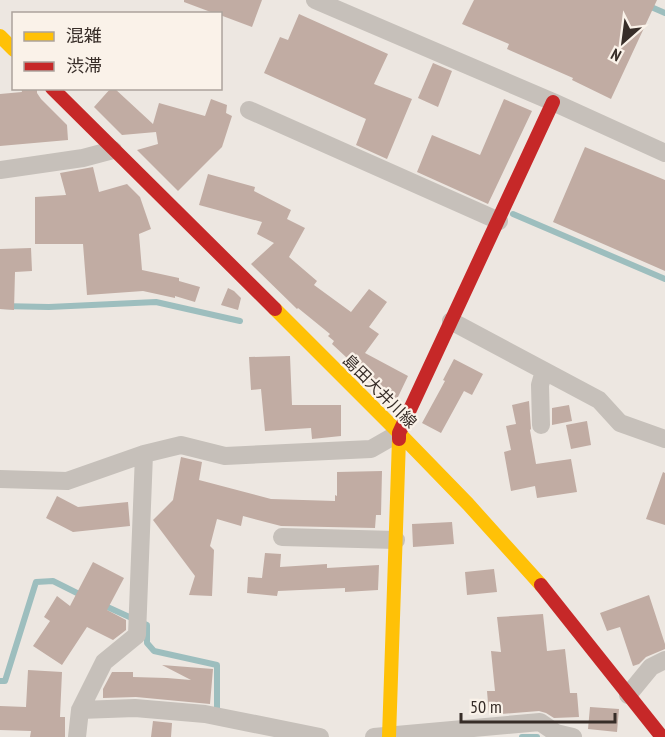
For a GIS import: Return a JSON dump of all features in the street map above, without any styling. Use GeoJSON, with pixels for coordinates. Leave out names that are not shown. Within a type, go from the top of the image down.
{"type":"FeatureCollection","features":[{"type":"Feature","properties":{"kind":"main road"},"geometry":{"type":"LineString","coordinates":[[0,36],[12,48]]}},
{"type":"Feature","properties":{"kind":"main road","name":"島田大井川線"},"geometry":{"type":"LineString","coordinates":[[54,90],[468,504],[532,574],[662,737]]}},
{"type":"Feature","properties":{"kind":"main road"},"geometry":{"type":"LineString","coordinates":[[389,737],[399,433],[553,102]]}},
{"type":"Feature","properties":{"kind":"street"},"geometry":{"type":"LineString","coordinates":[[315,0],[553,102],[665,153]]}},
{"type":"Feature","properties":{"kind":"street"},"geometry":{"type":"LineString","coordinates":[[249,110],[499,221]]}},
{"type":"Feature","properties":{"kind":"street"},"geometry":{"type":"LineString","coordinates":[[0,170],[83,158],[113,150]]}},
{"type":"Feature","properties":{"kind":"street"},"geometry":{"type":"LineString","coordinates":[[451,321],[599,400],[620,423],[665,439]]}},
{"type":"Feature","properties":{"kind":"street"},"geometry":{"type":"LineString","coordinates":[[541,426],[540,385],[544,371]]}},
{"type":"Feature","properties":{"kind":"street"},"geometry":{"type":"LineString","coordinates":[[0,479],[67,481],[144,454],[181,445],[225,456],[371,449],[399,433]]}},
{"type":"Feature","properties":{"kind":"street"},"geometry":{"type":"LineString","coordinates":[[76,737],[80,710],[104,662],[137,635],[144,454]]}},
{"type":"Feature","properties":{"kind":"street"},"geometry":{"type":"LineString","coordinates":[[282,537],[396,540]]}},
{"type":"Feature","properties":{"kind":"street"},"geometry":{"type":"LineString","coordinates":[[628,695],[651,667],[665,660]]}},
{"type":"Feature","properties":{"kind":"street"},"geometry":{"type":"LineString","coordinates":[[80,710],[135,708],[205,714],[320,737]]}},
{"type":"Feature","properties":{"kind":"street"},"geometry":{"type":"LineString","coordinates":[[374,737],[540,722],[556,733],[573,737]]}},
{"type":"Feature","properties":{"kind":"building"},"geometry":{"type":"Polygon","coordinates":[[[184,0],[262,0],[252,27],[222,16],[222,12],[211,12],[184,2],[184,0]]]}},
{"type":"Feature","properties":{"kind":"building"},"geometry":{"type":"Polygon","coordinates":[[[474,0],[657,0],[611,99],[572,80],[573,78],[507,49],[509,44],[462,24],[474,0]]]}},
{"type":"Feature","properties":{"kind":"building"},"geometry":{"type":"Polygon","coordinates":[[[299,14],[388,54],[374,84],[412,99],[387,159],[356,145],[366,119],[264,73],[280,37],[288,40],[299,14]]]}},
{"type":"Feature","properties":{"kind":"building"},"geometry":{"type":"Polygon","coordinates":[[[433,63],[452,71],[438,107],[418,98],[433,63]]]}},
{"type":"Feature","properties":{"kind":"building"},"geometry":{"type":"Polygon","coordinates":[[[22,90],[37,90],[41,99],[67,125],[68,140],[0,146],[0,94],[22,92],[22,90]]]}},
{"type":"Feature","properties":{"kind":"building"},"geometry":{"type":"Polygon","coordinates":[[[109,90],[116,90],[153,124],[159,103],[205,116],[211,99],[227,105],[226,113],[232,116],[222,147],[178,191],[137,150],[158,144],[156,132],[122,135],[94,107],[109,90]]]}},
{"type":"Feature","properties":{"kind":"building"},"geometry":{"type":"Polygon","coordinates":[[[504,99],[532,111],[488,204],[417,172],[432,135],[480,155],[504,99]]]}},
{"type":"Feature","properties":{"kind":"building"},"geometry":{"type":"Polygon","coordinates":[[[585,147],[665,180],[665,271],[553,222],[585,147]]]}},
{"type":"Feature","properties":{"kind":"building"},"geometry":{"type":"Polygon","coordinates":[[[93,167],[99,192],[127,184],[140,197],[151,229],[139,234],[142,270],[179,278],[179,281],[200,287],[195,302],[143,291],[87,295],[83,244],[35,244],[35,197],[66,195],[60,173],[93,167]]]}},
{"type":"Feature","properties":{"kind":"building"},"geometry":{"type":"Polygon","coordinates":[[[208,174],[255,187],[254,191],[291,210],[287,219],[305,228],[289,257],[317,281],[314,285],[351,312],[369,289],[387,302],[369,327],[379,334],[365,353],[408,376],[397,399],[376,388],[332,344],[334,341],[328,336],[330,334],[297,309],[251,264],[274,243],[257,234],[262,222],[199,205],[208,174]]]}},
{"type":"Feature","properties":{"kind":"building"},"geometry":{"type":"Polygon","coordinates":[[[31,248],[32,271],[15,272],[14,310],[0,309],[0,249],[31,248]]]}},
{"type":"Feature","properties":{"kind":"building"},"geometry":{"type":"Polygon","coordinates":[[[228,288],[241,298],[238,310],[221,305],[228,288]]]}},
{"type":"Feature","properties":{"kind":"building"},"geometry":{"type":"Polygon","coordinates":[[[290,356],[292,405],[341,405],[341,436],[312,439],[311,428],[265,431],[261,389],[251,390],[249,357],[290,356]]]}},
{"type":"Feature","properties":{"kind":"building"},"geometry":{"type":"Polygon","coordinates":[[[454,359],[483,374],[472,395],[464,391],[441,433],[422,423],[454,359]]]}},
{"type":"Feature","properties":{"kind":"building"},"geometry":{"type":"Polygon","coordinates":[[[529,401],[530,430],[536,464],[571,459],[577,492],[537,498],[535,486],[511,491],[504,452],[511,450],[506,426],[516,424],[512,405],[529,401]]]}},
{"type":"Feature","properties":{"kind":"building"},"geometry":{"type":"Polygon","coordinates":[[[569,405],[572,421],[552,425],[552,408],[569,405]]]}},
{"type":"Feature","properties":{"kind":"building"},"geometry":{"type":"Polygon","coordinates":[[[587,421],[591,445],[571,449],[566,425],[587,421]]]}},
{"type":"Feature","properties":{"kind":"building"},"geometry":{"type":"Polygon","coordinates":[[[181,457],[202,462],[199,480],[271,499],[335,501],[337,472],[382,471],[381,515],[376,515],[375,528],[281,526],[243,516],[241,526],[217,519],[210,546],[214,550],[212,596],[189,595],[195,576],[153,520],[173,500],[181,457]]]}},
{"type":"Feature","properties":{"kind":"building"},"geometry":{"type":"Polygon","coordinates":[[[663,472],[665,473],[665,525],[646,519],[663,472]]]}},
{"type":"Feature","properties":{"kind":"building"},"geometry":{"type":"Polygon","coordinates":[[[57,496],[78,507],[128,502],[130,526],[73,532],[46,518],[57,496]]]}},
{"type":"Feature","properties":{"kind":"building"},"geometry":{"type":"Polygon","coordinates":[[[452,522],[454,544],[413,547],[412,524],[452,522]]]}},
{"type":"Feature","properties":{"kind":"building"},"geometry":{"type":"Polygon","coordinates":[[[265,553],[281,554],[280,567],[327,564],[327,568],[379,565],[378,590],[345,592],[345,588],[278,591],[277,596],[247,593],[248,577],[262,578],[265,553]]]}},
{"type":"Feature","properties":{"kind":"building"},"geometry":{"type":"Polygon","coordinates":[[[93,562],[124,578],[107,610],[126,620],[126,630],[113,640],[87,627],[62,665],[33,646],[50,621],[44,617],[57,596],[70,606],[93,562]]]}},
{"type":"Feature","properties":{"kind":"building"},"geometry":{"type":"Polygon","coordinates":[[[494,569],[497,592],[467,595],[465,572],[494,569]]]}},
{"type":"Feature","properties":{"kind":"building"},"geometry":{"type":"Polygon","coordinates":[[[649,595],[665,649],[646,657],[633,666],[620,627],[607,631],[600,613],[649,595]]]}},
{"type":"Feature","properties":{"kind":"building"},"geometry":{"type":"Polygon","coordinates":[[[543,614],[547,651],[565,649],[570,693],[577,693],[579,717],[554,718],[539,711],[489,715],[487,691],[495,691],[491,651],[501,652],[497,617],[543,614]]]}},
{"type":"Feature","properties":{"kind":"building"},"geometry":{"type":"Polygon","coordinates":[[[162,665],[213,669],[210,704],[136,697],[103,698],[103,689],[112,672],[133,672],[133,677],[191,680],[162,665]]]}},
{"type":"Feature","properties":{"kind":"building"},"geometry":{"type":"Polygon","coordinates":[[[28,670],[62,672],[60,717],[65,717],[65,737],[30,737],[31,731],[0,730],[0,706],[26,707],[28,670]]]}},
{"type":"Feature","properties":{"kind":"building"},"geometry":{"type":"Polygon","coordinates":[[[590,707],[619,709],[617,732],[588,729],[590,707]]]}},
{"type":"Feature","properties":{"kind":"building"},"geometry":{"type":"Polygon","coordinates":[[[153,721],[172,723],[171,737],[151,737],[153,721]]]}},
{"type":"Feature","properties":{"kind":"waterway"},"geometry":{"type":"LineString","coordinates":[[635,0],[665,13]]}},
{"type":"Feature","properties":{"kind":"waterway"},"geometry":{"type":"LineString","coordinates":[[513,214],[665,279]]}},
{"type":"Feature","properties":{"kind":"waterway"},"geometry":{"type":"LineString","coordinates":[[0,306],[49,307],[156,302],[240,321]]}},
{"type":"Feature","properties":{"kind":"waterway"},"geometry":{"type":"LineString","coordinates":[[0,681],[5,681],[36,582],[53,581],[83,596]]}},
{"type":"Feature","properties":{"kind":"waterway"},"geometry":{"type":"LineString","coordinates":[[103,605],[147,625],[147,643],[154,651],[217,665],[217,709]]}},
{"type":"Feature","properties":{"kind":"waterway"},"geometry":{"type":"LineString","coordinates":[[522,737],[537,737]]}},
{"type":"Feature","properties":{"kind":"traffic: slow"},"geometry":{"type":"LineString","coordinates":[[0,36],[12,48]]}},
{"type":"Feature","properties":{"kind":"traffic: slow"},"geometry":{"type":"LineString","coordinates":[[275,309],[468,504],[541,585]]}},
{"type":"Feature","properties":{"kind":"traffic: slow"},"geometry":{"type":"LineString","coordinates":[[389,737],[399,439]]}},
{"type":"Feature","properties":{"kind":"traffic: jam"},"geometry":{"type":"LineString","coordinates":[[54,90],[275,309]]}},
{"type":"Feature","properties":{"kind":"traffic: jam"},"geometry":{"type":"LineString","coordinates":[[399,439],[399,433],[553,102]]}},
{"type":"Feature","properties":{"kind":"traffic: jam"},"geometry":{"type":"LineString","coordinates":[[541,585],[662,737]]}}]}
